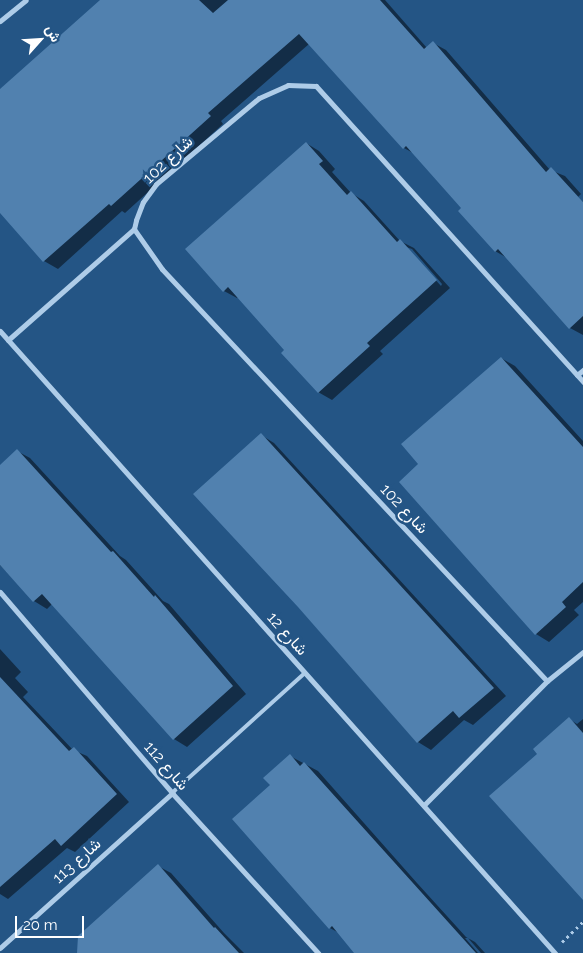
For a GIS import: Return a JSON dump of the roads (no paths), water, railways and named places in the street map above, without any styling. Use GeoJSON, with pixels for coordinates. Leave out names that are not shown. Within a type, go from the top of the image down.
{"type":"FeatureCollection","features":[{"type":"Feature","properties":{"kind":"street"},"geometry":{"type":"LineString","coordinates":[[0,21],[26,0]]}},
{"type":"Feature","properties":{"kind":"street","name":"شارع 102"},"geometry":{"type":"LineString","coordinates":[[547,681],[162,269],[134,229],[143,202],[156,184],[259,98],[288,85],[316,86],[583,382]]}},
{"type":"Feature","properties":{"kind":"street"},"geometry":{"type":"LineString","coordinates":[[8,340],[134,229]]}},
{"type":"Feature","properties":{"kind":"street","name":"شارع 12"},"geometry":{"type":"LineString","coordinates":[[0,331],[554,952]]}},
{"type":"Feature","properties":{"kind":"street"},"geometry":{"type":"LineString","coordinates":[[577,376],[583,370]]}},
{"type":"Feature","properties":{"kind":"street","name":"شارع 112"},"geometry":{"type":"LineString","coordinates":[[0,592],[172,793],[318,953]]}},
{"type":"Feature","properties":{"kind":"street"},"geometry":{"type":"LineString","coordinates":[[424,805],[547,681],[583,652]]}},
{"type":"Feature","properties":{"kind":"street","name":"شارع 113"},"geometry":{"type":"LineString","coordinates":[[0,948],[172,793]]}},
{"type":"Feature","properties":{"kind":"lane"},"geometry":{"type":"LineString","coordinates":[[172,793],[305,673]]}}]}
